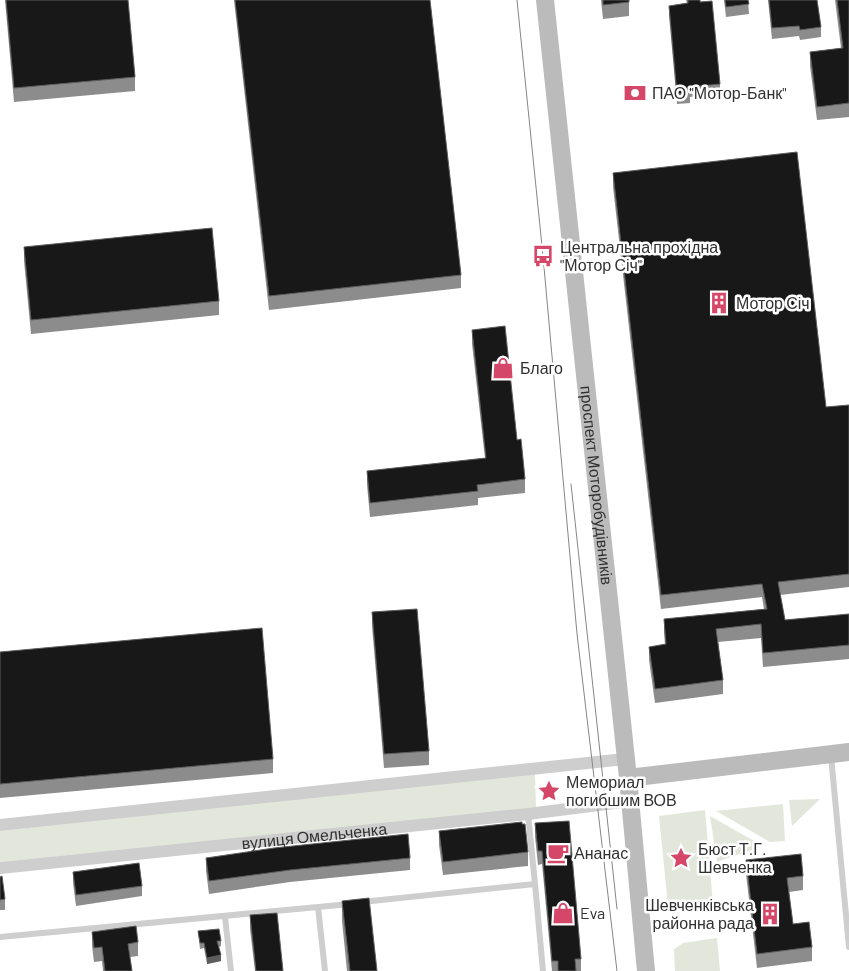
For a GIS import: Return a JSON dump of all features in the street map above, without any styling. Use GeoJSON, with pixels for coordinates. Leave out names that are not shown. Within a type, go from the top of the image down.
{"type":"FeatureCollection","features":[{"type":"Feature","properties":{"kind":"main road","name":"проспект Моторобудівників"},"geometry":{"type":"LineString","coordinates":[[545,0],[628,778],[646,971]]}},
{"type":"Feature","properties":{"kind":"main road"},"geometry":{"type":"LineString","coordinates":[[628,778],[849,752]]}},
{"type":"Feature","properties":{"kind":"street"},"geometry":{"type":"LineString","coordinates":[[0,825],[625,759]]}},
{"type":"Feature","properties":{"kind":"street","name":"вулиця Омельченка"},"geometry":{"type":"LineString","coordinates":[[0,868],[528,814],[630,801]]}},
{"type":"Feature","properties":{"kind":"lane"},"geometry":{"type":"LineString","coordinates":[[831,754],[849,947]]}},
{"type":"Feature","properties":{"kind":"lane"},"geometry":{"type":"LineString","coordinates":[[528,814],[543,971]]}},
{"type":"Feature","properties":{"kind":"lane"},"geometry":{"type":"LineString","coordinates":[[0,937],[535,884]]}},
{"type":"Feature","properties":{"kind":"lane"},"geometry":{"type":"LineString","coordinates":[[318,907],[325,971]]}},
{"type":"Feature","properties":{"kind":"lane"},"geometry":{"type":"LineString","coordinates":[[225,916],[231,971]]}},
{"type":"Feature","properties":{"kind":"shaded area"},"geometry":{"type":"Polygon","coordinates":[[[535,773],[536,808],[0,862],[0,831],[535,773]]]}},
{"type":"Feature","properties":{"kind":"shaded area"},"geometry":{"type":"Polygon","coordinates":[[[820,799],[792,826],[789,800],[820,799]]]}},
{"type":"Feature","properties":{"kind":"shaded area"},"geometry":{"type":"Polygon","coordinates":[[[783,804],[785,841],[770,842],[716,811],[783,804]]]}},
{"type":"Feature","properties":{"kind":"shaded area"},"geometry":{"type":"Polygon","coordinates":[[[705,810],[713,904],[668,906],[659,816],[705,810]]]}},
{"type":"Feature","properties":{"kind":"shaded area"},"geometry":{"type":"Polygon","coordinates":[[[710,816],[763,846],[717,862],[710,816]]]}},
{"type":"Feature","properties":{"kind":"shaded area"},"geometry":{"type":"Polygon","coordinates":[[[717,938],[720,971],[675,971],[674,949],[683,943],[717,938]]]}},
{"type":"Feature","properties":{"kind":"building"},"geometry":{"type":"Polygon","coordinates":[[[6,0],[128,0],[135,77],[14,88],[6,0]]]}},
{"type":"Feature","properties":{"kind":"building"},"geometry":{"type":"Polygon","coordinates":[[[235,0],[430,0],[461,275],[269,296],[235,0]]]}},
{"type":"Feature","properties":{"kind":"building"},"geometry":{"type":"Polygon","coordinates":[[[603,0],[629,0],[629,2],[603,5],[603,0]]]}},
{"type":"Feature","properties":{"kind":"building"},"geometry":{"type":"Polygon","coordinates":[[[688,0],[712,1],[720,84],[690,87],[690,93],[677,94],[669,6],[688,3],[688,0]]]}},
{"type":"Feature","properties":{"kind":"building"},"geometry":{"type":"Polygon","coordinates":[[[725,0],[748,0],[749,4],[726,7],[725,0]]]}},
{"type":"Feature","properties":{"kind":"building"},"geometry":{"type":"Polygon","coordinates":[[[769,0],[817,0],[821,27],[800,30],[799,26],[772,28],[769,0]]]}},
{"type":"Feature","properties":{"kind":"building"},"geometry":{"type":"Polygon","coordinates":[[[837,0],[849,0],[849,103],[817,107],[810,52],[843,48],[837,0]]]}},
{"type":"Feature","properties":{"kind":"building","name":"Мотор Січ"},"geometry":{"type":"Polygon","coordinates":[[[797,152],[826,407],[849,405],[849,574],[778,582],[785,620],[849,614],[849,645],[763,653],[761,624],[716,629],[723,680],[655,689],[649,647],[666,644],[664,619],[767,609],[762,584],[661,595],[613,173],[797,152]]]}},
{"type":"Feature","properties":{"kind":"building"},"geometry":{"type":"Polygon","coordinates":[[[212,228],[219,301],[31,320],[24,247],[212,228]]]}},
{"type":"Feature","properties":{"kind":"building"},"geometry":{"type":"Polygon","coordinates":[[[505,326],[517,440],[521,439],[525,479],[477,485],[478,491],[370,503],[367,471],[486,458],[472,330],[505,326]]]}},
{"type":"Feature","properties":{"kind":"building"},"geometry":{"type":"Polygon","coordinates":[[[417,609],[429,751],[384,754],[372,612],[417,609]]]}},
{"type":"Feature","properties":{"kind":"building"},"geometry":{"type":"Polygon","coordinates":[[[262,628],[273,759],[0,784],[0,652],[262,628]]]}},
{"type":"Feature","properties":{"kind":"building"},"geometry":{"type":"Polygon","coordinates":[[[569,821],[581,959],[575,959],[576,971],[558,971],[558,961],[552,961],[542,851],[538,851],[535,823],[569,821]]]}},
{"type":"Feature","properties":{"kind":"building"},"geometry":{"type":"Polygon","coordinates":[[[522,822],[522,824],[525,824],[528,852],[443,862],[439,831],[522,822]]]}},
{"type":"Feature","properties":{"kind":"building"},"geometry":{"type":"Polygon","coordinates":[[[408,834],[410,858],[290,870],[209,881],[206,858],[274,848],[408,834]]]}},
{"type":"Feature","properties":{"kind":"building","name":"Шевченківська районна рада"},"geometry":{"type":"Polygon","coordinates":[[[801,854],[803,876],[787,878],[793,924],[809,922],[812,947],[757,954],[746,860],[801,854]]]}},
{"type":"Feature","properties":{"kind":"building"},"geometry":{"type":"Polygon","coordinates":[[[139,863],[142,886],[76,895],[73,872],[139,863]]]}},
{"type":"Feature","properties":{"kind":"building"},"geometry":{"type":"Polygon","coordinates":[[[2,876],[5,899],[0,900],[0,877],[2,876]]]}},
{"type":"Feature","properties":{"kind":"building"},"geometry":{"type":"Polygon","coordinates":[[[369,898],[377,971],[350,971],[342,901],[369,898]]]}},
{"type":"Feature","properties":{"kind":"building"},"geometry":{"type":"Polygon","coordinates":[[[277,913],[283,971],[256,971],[250,915],[277,913]]]}},
{"type":"Feature","properties":{"kind":"building"},"geometry":{"type":"Polygon","coordinates":[[[136,926],[138,942],[128,944],[132,971],[105,971],[102,947],[94,948],[92,932],[136,926]]]}},
{"type":"Feature","properties":{"kind":"building"},"geometry":{"type":"Polygon","coordinates":[[[219,929],[221,941],[217,941],[221,955],[207,958],[204,943],[200,943],[198,931],[219,929]]]}},
{"type":"Feature","properties":{"kind":"tram line"},"geometry":{"type":"LineString","coordinates":[[517,0],[543,256],[577,634],[617,971]]}},
{"type":"Feature","properties":{"kind":"tram line"},"geometry":{"type":"LineString","coordinates":[[571,484],[617,909]]}},
{"type":"Feature","properties":{"kind":"place","name":"ПАО \"Мотор-Банк\""},"geometry":{"type":"Point","coordinates":[635,93]}},
{"type":"Feature","properties":{"kind":"place","name":"Центральна прохідна \"Мотор Січ\""},"geometry":{"type":"Point","coordinates":[543,256]}},
{"type":"Feature","properties":{"kind":"place","name":"Мотор Січ"},"geometry":{"type":"Point","coordinates":[719,303]}},
{"type":"Feature","properties":{"kind":"place","name":"Благо"},"geometry":{"type":"Point","coordinates":[503,368]}},
{"type":"Feature","properties":{"kind":"place","name":"Мемориал погибшим ВОВ"},"geometry":{"type":"Point","coordinates":[549,791]}},
{"type":"Feature","properties":{"kind":"place","name":"Ананас"},"geometry":{"type":"Point","coordinates":[558,853]}},
{"type":"Feature","properties":{"kind":"place","name":"Бюст Т.Г. Шевченка"},"geometry":{"type":"Point","coordinates":[681,858]}},
{"type":"Feature","properties":{"kind":"place","name":"Eva"},"geometry":{"type":"Point","coordinates":[563,913]}},
{"type":"Feature","properties":{"kind":"place","name":"Шевченківська районна рада"},"geometry":{"type":"Point","coordinates":[770,914]}}]}
